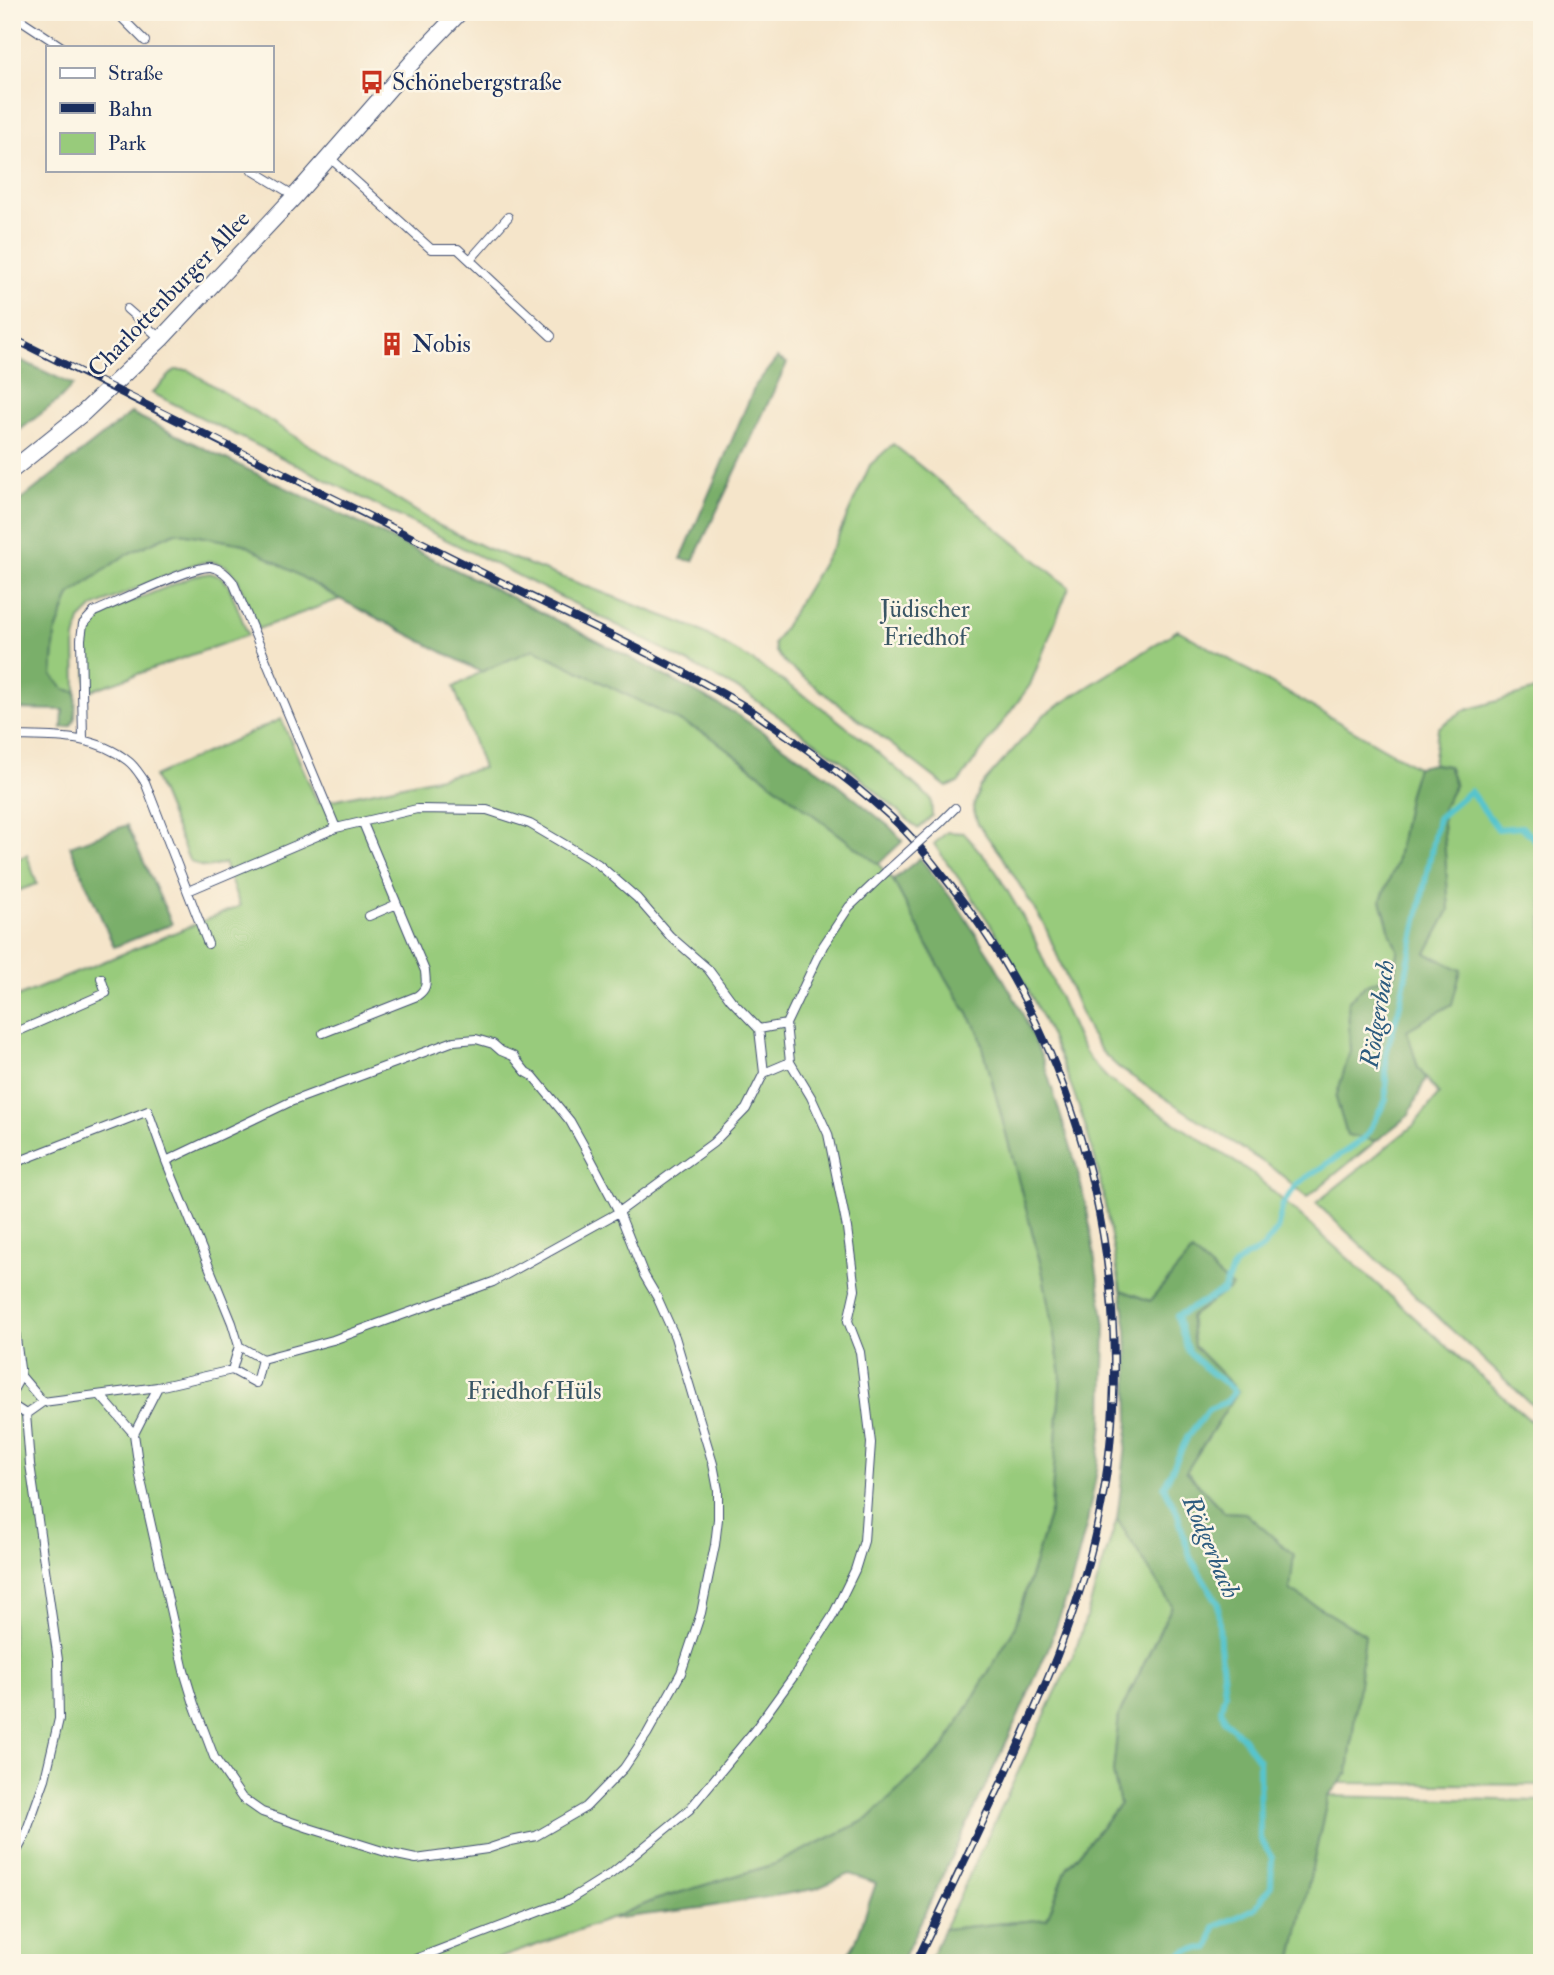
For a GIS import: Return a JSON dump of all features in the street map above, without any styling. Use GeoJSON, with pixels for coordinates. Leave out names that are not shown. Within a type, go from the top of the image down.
{"type":"FeatureCollection","features":[{"type":"Feature","properties":{"kind":"street","name":"Charlottenburger Allee"},"geometry":{"type":"LineString","coordinates":[[12,470],[83,413],[161,339],[295,196],[458,13]]}},
{"type":"Feature","properties":{"kind":"lane"},"geometry":{"type":"LineString","coordinates":[[127,12],[123,19],[145,41]]}},
{"type":"Feature","properties":{"kind":"lane"},"geometry":{"type":"LineString","coordinates":[[12,14],[60,46]]}},
{"type":"Feature","properties":{"kind":"lane"},"geometry":{"type":"LineString","coordinates":[[329,157],[431,249],[458,249],[551,336]]}},
{"type":"Feature","properties":{"kind":"lane"},"geometry":{"type":"LineString","coordinates":[[255,172],[295,196]]}},
{"type":"Feature","properties":{"kind":"lane"},"geometry":{"type":"LineString","coordinates":[[470,260],[508,217]]}},
{"type":"Feature","properties":{"kind":"lane"},"geometry":{"type":"LineString","coordinates":[[127,309],[161,339]]}},
{"type":"Feature","properties":{"kind":"lane"},"geometry":{"type":"LineString","coordinates":[[83,739],[83,624],[94,612],[192,570],[210,567],[224,572],[233,582],[335,828]]}},
{"type":"Feature","properties":{"kind":"lane"},"geometry":{"type":"LineString","coordinates":[[12,736],[83,739],[112,750],[130,762],[145,782],[208,944]]}},
{"type":"Feature","properties":{"kind":"lane"},"geometry":{"type":"LineString","coordinates":[[405,1963],[566,1901],[612,1873],[689,1810],[754,1731],[796,1673],[832,1617],[855,1570],[864,1541],[871,1443],[860,1352],[848,1321],[855,1290],[847,1228],[828,1134],[811,1097],[790,1062],[786,1024],[823,946],[849,908],[955,808]]}},
{"type":"Feature","properties":{"kind":"lane"},"geometry":{"type":"LineString","coordinates":[[188,891],[335,828],[416,809],[487,810],[530,824],[598,864],[637,898],[670,936],[708,969],[731,1000],[759,1029],[764,1073],[746,1110],[713,1143],[619,1212],[492,1282],[333,1340],[262,1359],[239,1346]]}},
{"type":"Feature","properties":{"kind":"lane"},"geometry":{"type":"LineString","coordinates":[[323,1033],[417,996],[424,992],[426,983],[425,971],[363,823]]}},
{"type":"Feature","properties":{"kind":"lane"},"geometry":{"type":"LineString","coordinates":[[369,916],[397,904]]}},
{"type":"Feature","properties":{"kind":"lane"},"geometry":{"type":"LineString","coordinates":[[12,1034],[106,993],[101,978]]}},
{"type":"Feature","properties":{"kind":"lane"},"geometry":{"type":"LineString","coordinates":[[759,1029],[786,1024]]}},
{"type":"Feature","properties":{"kind":"lane"},"geometry":{"type":"LineString","coordinates":[[158,1387],[134,1434],[140,1476],[184,1671],[214,1757],[242,1798],[262,1812],[392,1854],[416,1859],[487,1849],[537,1836],[586,1807],[624,1768],[647,1734],[681,1673],[701,1613],[715,1545],[718,1490],[713,1464],[675,1337],[644,1275],[619,1212],[570,1121],[513,1056],[493,1044],[475,1039],[454,1041],[290,1102],[166,1161]]}},
{"type":"Feature","properties":{"kind":"lane"},"geometry":{"type":"LineString","coordinates":[[764,1073],[790,1062]]}},
{"type":"Feature","properties":{"kind":"lane"},"geometry":{"type":"LineString","coordinates":[[12,1164],[148,1111],[239,1346],[232,1370]]}},
{"type":"Feature","properties":{"kind":"lane"},"geometry":{"type":"LineString","coordinates":[[12,1308],[21,1376],[43,1402]]}},
{"type":"Feature","properties":{"kind":"lane"},"geometry":{"type":"LineString","coordinates":[[26,1414],[43,1402],[158,1387],[232,1370],[256,1383],[262,1359]]}},
{"type":"Feature","properties":{"kind":"lane"},"geometry":{"type":"LineString","coordinates":[[12,1392],[21,1376]]}},
{"type":"Feature","properties":{"kind":"lane"},"geometry":{"type":"LineString","coordinates":[[100,1395],[134,1434]]}},
{"type":"Feature","properties":{"kind":"lane"},"geometry":{"type":"LineString","coordinates":[[12,1405],[26,1414]]}},
{"type":"Feature","properties":{"kind":"lane"},"geometry":{"type":"LineString","coordinates":[[12,1860],[24,1838],[45,1779],[59,1718],[58,1660],[30,1464],[26,1414]]}},
{"type":"Feature","properties":{"kind":"green space"},"geometry":{"type":"Polygon","coordinates":[[[12,356],[73,385],[60,399],[12,436],[12,356]]]}},
{"type":"Feature","properties":{"kind":"green space"},"geometry":{"type":"Polygon","coordinates":[[[777,358],[787,363],[693,561],[681,559],[755,386],[777,358]]]}},
{"type":"Feature","properties":{"kind":"green space"},"geometry":{"type":"Polygon","coordinates":[[[175,370],[188,370],[440,526],[486,548],[695,628],[753,661],[821,707],[867,743],[931,799],[932,816],[918,829],[842,761],[747,694],[633,633],[152,393],[175,370]]]}},
{"type":"Feature","properties":{"kind":"green space"},"geometry":{"type":"Polygon","coordinates":[[[131,413],[483,583],[735,713],[827,776],[890,827],[903,841],[878,864],[710,736],[534,649],[481,672],[340,599],[244,544],[175,532],[125,555],[70,595],[55,634],[52,675],[64,689],[76,692],[75,718],[71,726],[62,728],[63,710],[12,709],[12,507],[131,413]]]}},
{"type":"Feature","properties":{"kind":"green space","name":"Jüdischer Friedhof"},"geometry":{"type":"Polygon","coordinates":[[[893,444],[1069,587],[1030,685],[958,783],[947,787],[786,664],[776,652],[774,644],[835,543],[870,465],[893,444]]]}},
{"type":"Feature","properties":{"kind":"green space"},"geometry":{"type":"Polygon","coordinates":[[[175,532],[244,544],[340,599],[258,629],[237,578],[226,566],[210,561],[192,565],[93,607],[80,620],[75,639],[76,692],[64,689],[52,675],[55,634],[70,595],[125,555],[175,532]]]}},
{"type":"Feature","properties":{"kind":"green space"},"geometry":{"type":"Polygon","coordinates":[[[210,573],[222,577],[229,586],[248,635],[87,692],[86,640],[89,624],[98,615],[194,576],[210,573]]]}},
{"type":"Feature","properties":{"kind":"green space"},"geometry":{"type":"Polygon","coordinates":[[[1178,630],[1417,767],[1409,793],[1396,864],[1381,900],[1398,952],[1395,974],[1367,984],[1348,1001],[1350,1051],[1336,1098],[1347,1135],[1376,1141],[1307,1197],[1278,1172],[1119,1068],[1102,1052],[1089,1032],[1045,926],[1005,861],[978,824],[973,808],[980,787],[1045,714],[1178,630]]]}},
{"type":"Feature","properties":{"kind":"green space","name":"Friedhof Hüls"},"geometry":{"type":"Polygon","coordinates":[[[534,649],[710,736],[878,864],[893,880],[935,959],[979,1032],[1042,1269],[1061,1374],[1051,1509],[1014,1629],[944,1747],[868,1819],[775,1864],[655,1900],[486,1963],[12,1963],[12,999],[240,906],[224,863],[206,867],[189,860],[154,776],[281,719],[318,803],[483,768],[454,687],[534,649]]]}},
{"type":"Feature","properties":{"kind":"green space"},"geometry":{"type":"Polygon","coordinates":[[[1542,688],[1542,1403],[1537,1405],[1530,1403],[1316,1203],[1414,1125],[1439,1094],[1418,1068],[1406,1030],[1452,1004],[1426,953],[1449,910],[1442,809],[1455,785],[1448,766],[1433,764],[1438,728],[1463,711],[1542,688]]]}},
{"type":"Feature","properties":{"kind":"green space"},"geometry":{"type":"Polygon","coordinates":[[[1433,764],[1448,766],[1455,785],[1442,809],[1449,910],[1426,953],[1461,970],[1452,1004],[1407,1030],[1418,1068],[1426,1078],[1409,1115],[1376,1141],[1347,1135],[1336,1098],[1350,1051],[1348,1001],[1367,984],[1395,974],[1398,952],[1381,900],[1396,864],[1409,793],[1417,767],[1433,764]]]}},
{"type":"Feature","properties":{"kind":"green space"},"geometry":{"type":"Polygon","coordinates":[[[127,825],[172,924],[114,947],[70,846],[127,825]]]}},
{"type":"Feature","properties":{"kind":"green space"},"geometry":{"type":"Polygon","coordinates":[[[947,832],[964,833],[994,868],[1031,931],[1078,1040],[1091,1061],[1109,1080],[1252,1173],[1542,1431],[1542,1785],[1339,1783],[1348,1772],[1365,1635],[1290,1590],[1245,1513],[1224,1512],[1186,1471],[1238,1391],[1194,1346],[1190,1317],[1232,1287],[1150,1301],[1121,1290],[1099,1175],[1073,1091],[1045,1025],[1012,961],[974,900],[934,844],[947,832]]]}},
{"type":"Feature","properties":{"kind":"green space"},"geometry":{"type":"Polygon","coordinates":[[[27,855],[37,884],[12,893],[12,861],[27,855]]]}},
{"type":"Feature","properties":{"kind":"green space"},"geometry":{"type":"Polygon","coordinates":[[[920,858],[961,911],[993,961],[1020,1008],[1043,1060],[1076,1164],[1088,1215],[1105,1325],[1103,1422],[1087,1523],[1070,1588],[1048,1649],[901,1963],[842,1963],[856,1941],[876,1883],[850,1874],[815,1889],[701,1908],[610,1919],[655,1900],[775,1864],[868,1819],[944,1747],[1014,1629],[1051,1509],[1061,1374],[1042,1269],[979,1032],[935,959],[893,880],[920,858]]]}},
{"type":"Feature","properties":{"kind":"green space"},"geometry":{"type":"Polygon","coordinates":[[[1192,1252],[1232,1287],[1190,1317],[1194,1346],[1238,1391],[1186,1472],[1224,1512],[1245,1513],[1294,1555],[1290,1590],[1365,1635],[1348,1772],[1328,1796],[1291,1963],[928,1963],[944,1929],[1047,1919],[1067,1868],[1120,1804],[1113,1773],[1119,1715],[1172,1606],[1117,1519],[1129,1421],[1127,1330],[1121,1290],[1150,1301],[1192,1252]]]}},
{"type":"Feature","properties":{"kind":"green space"},"geometry":{"type":"Polygon","coordinates":[[[1117,1519],[1172,1606],[1119,1715],[1113,1773],[1120,1804],[1067,1868],[1047,1919],[944,1929],[1076,1649],[1117,1519]]]}},
{"type":"Feature","properties":{"kind":"green space"},"geometry":{"type":"Polygon","coordinates":[[[1328,1796],[1542,1801],[1542,1961],[1291,1963],[1328,1796]]]}},
{"type":"Feature","properties":{"kind":"waterway","name":"Rödgerbach"},"geometry":{"type":"LineString","coordinates":[[1174,1963],[1184,1952],[1209,1948],[1215,1927],[1254,1909],[1271,1887],[1272,1858],[1260,1838],[1259,1761],[1243,1738],[1225,1721],[1221,1708],[1225,1693],[1218,1603],[1190,1557],[1177,1512],[1164,1487],[1188,1436],[1209,1409],[1226,1402],[1235,1391],[1188,1351],[1177,1316],[1223,1291],[1234,1266],[1262,1249],[1277,1230],[1283,1204],[1297,1184],[1365,1138],[1386,1100],[1386,1052],[1399,1009],[1438,818],[1470,791],[1498,829],[1522,827],[1536,841],[1542,840]]}},
{"type":"Feature","properties":{"kind":"railway"},"geometry":{"type":"LineString","coordinates":[[12,338],[645,652],[745,707],[840,774],[900,826],[951,886],[999,955],[1039,1029],[1071,1108],[1094,1190],[1109,1274],[1114,1359],[1110,1443],[1097,1526],[1069,1624],[1017,1748],[916,1963]]}},
{"type":"Feature","properties":{"kind":"place","name":"Schönebergstraße"},"geometry":{"type":"Point","coordinates":[372,82]}},
{"type":"Feature","properties":{"kind":"place","name":"Nobis"},"geometry":{"type":"Point","coordinates":[392,344]}}]}
